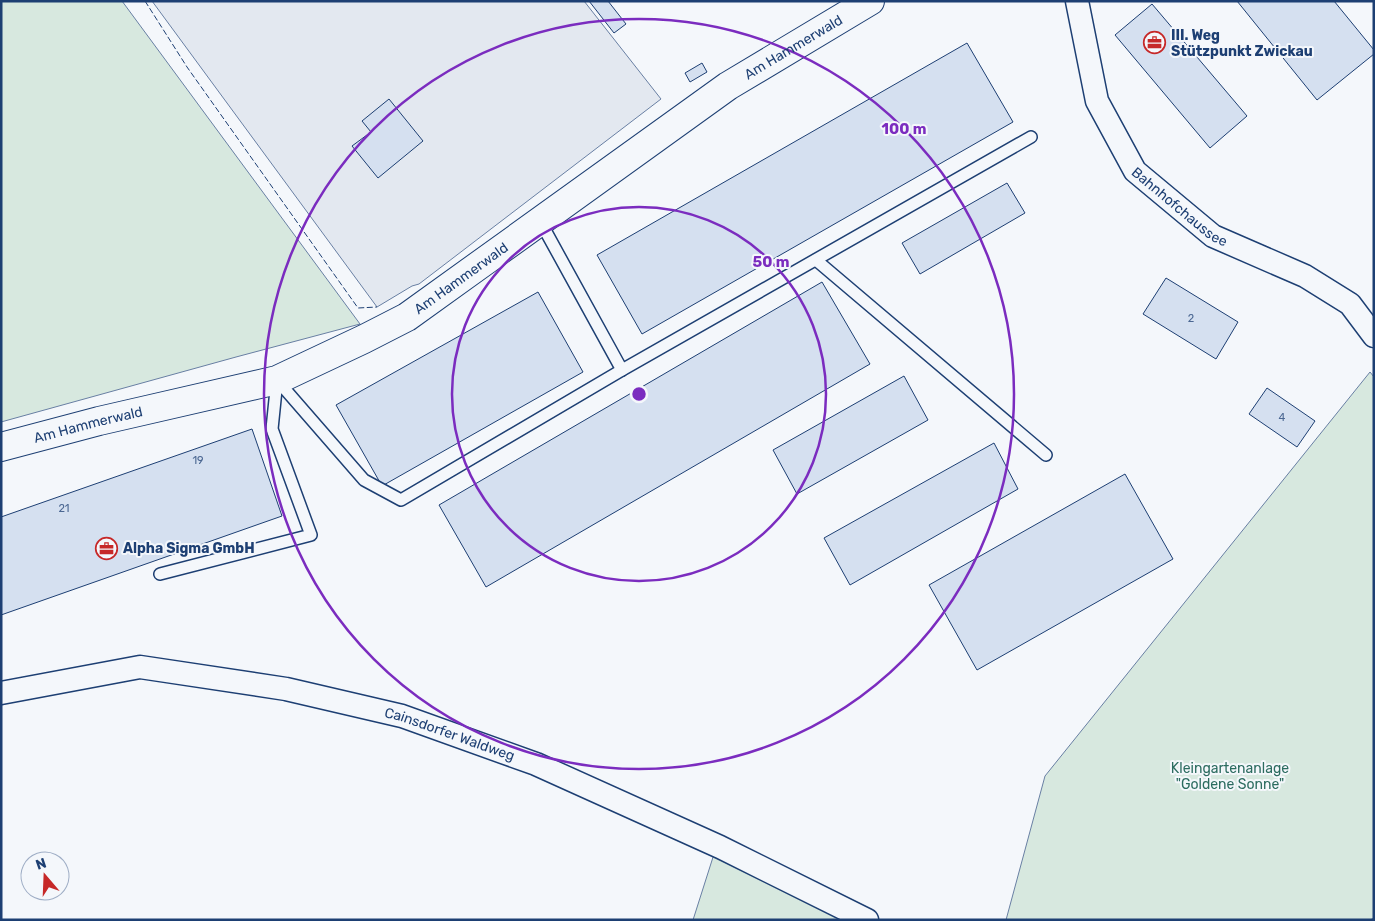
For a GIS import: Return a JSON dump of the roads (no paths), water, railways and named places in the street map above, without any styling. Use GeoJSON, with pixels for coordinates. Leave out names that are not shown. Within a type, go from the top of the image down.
{"type":"FeatureCollection","features":[{"type":"Feature","properties":{"kind":"main road","name":"Am Hammerwald"},"geometry":{"type":"LineString","coordinates":[[1,447],[99,421],[277,380],[407,317],[728,86],[870,1]]}},
{"type":"Feature","properties":{"kind":"street","name":"Bahnhofchaussee"},"geometry":{"type":"LineString","coordinates":[[1077,1],[1097,101],[1136,171],[1213,236],[1305,276],[1350,304],[1374,336]]}},
{"type":"Feature","properties":{"kind":"street","name":"Cainsdorfer Waldweg"},"geometry":{"type":"LineString","coordinates":[[1,693],[140,667],[286,690],[402,716],[536,764],[720,847],[868,920]]}},
{"type":"Feature","properties":{"kind":"lane"},"geometry":{"type":"LineString","coordinates":[[277,380],[364,480],[401,500],[622,370],[1031,137]]}},
{"type":"Feature","properties":{"kind":"lane"},"geometry":{"type":"LineString","coordinates":[[540,221],[622,370]]}},
{"type":"Feature","properties":{"kind":"lane"},"geometry":{"type":"LineString","coordinates":[[816,260],[1046,455]]}},
{"type":"Feature","properties":{"kind":"lane"},"geometry":{"type":"LineString","coordinates":[[160,574],[311,535],[272,429],[277,380]]}},
{"type":"Feature","properties":{"kind":"place","name":"III. Weg Stützpunkt Zwickau"},"geometry":{"type":"Point","coordinates":[1155,43]}},
{"type":"Feature","properties":{"kind":"place","name":"Alpha Sigma GmbH"},"geometry":{"type":"Point","coordinates":[107,548]}},
{"type":"Feature","properties":{"kind":"park label","name":"Kleingartenanlage \"Goldene Sonne\""},"geometry":{"type":"Point","coordinates":[1230,776]}}]}
